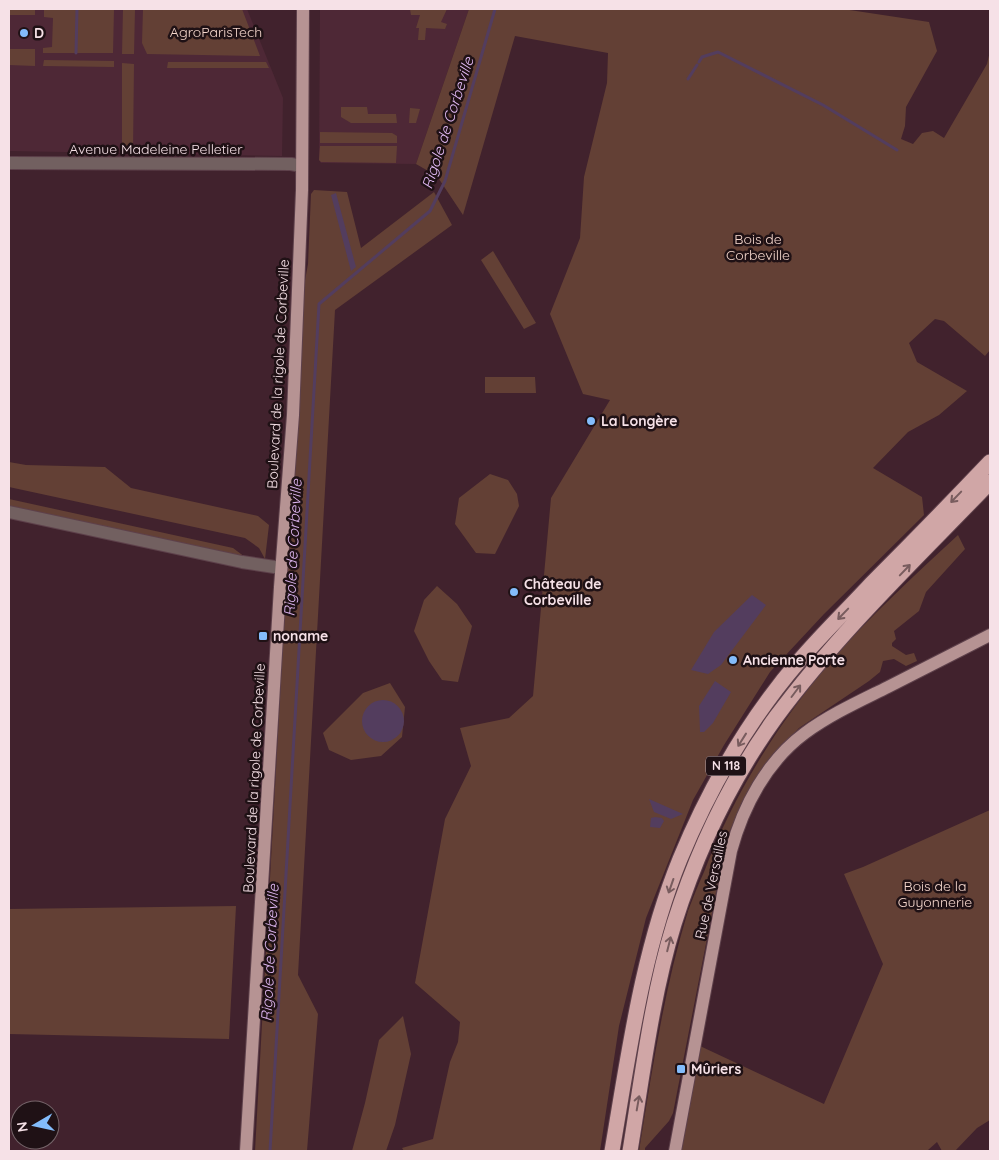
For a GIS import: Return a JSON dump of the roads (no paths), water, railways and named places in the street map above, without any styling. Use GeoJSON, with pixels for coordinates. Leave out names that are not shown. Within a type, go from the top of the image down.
{"type":"FeatureCollection","features":[{"type":"Feature","properties":{"kind":"highway","name":"N 118"},"geometry":{"type":"LineString","coordinates":[[612,1151],[648,959],[679,861],[712,792],[740,742],[759,713],[798,661],[990,462]]}},
{"type":"Feature","properties":{"kind":"highway","name":"N 118"},"geometry":{"type":"LineString","coordinates":[[630,1151],[656,1002],[674,925],[695,864],[726,800],[775,718],[811,672],[850,626],[990,482]]}},
{"type":"Feature","properties":{"kind":"main road","name":"Boulevard de la rigole de Corbeville"},"geometry":{"type":"LineString","coordinates":[[246,1151],[293,415],[302,166],[303,9]]}},
{"type":"Feature","properties":{"kind":"main road","name":"Rue de Versailles"},"geometry":{"type":"LineString","coordinates":[[674,1151],[731,850],[741,818],[758,786],[790,746],[819,723],[990,635]]}},
{"type":"Feature","properties":{"kind":"street","name":"Avenue Madeleine Pelletier"},"geometry":{"type":"LineString","coordinates":[[9,163],[291,164],[302,166]]}},
{"type":"Feature","properties":{"kind":"street"},"geometry":{"type":"LineString","coordinates":[[9,512],[242,562],[282,568]]}},
{"type":"Feature","properties":{"kind":"waterway"},"geometry":{"type":"LineString","coordinates":[[76,53],[77,9]]}},
{"type":"Feature","properties":{"kind":"waterway","name":"Rigole de Corbeville"},"geometry":{"type":"LineString","coordinates":[[270,1151],[319,304],[430,211],[445,181],[495,9]]}},
{"type":"Feature","properties":{"kind":"waterway"},"geometry":{"type":"LineString","coordinates":[[699,62],[702,57],[718,52],[823,105],[897,150]]}},
{"type":"Feature","properties":{"kind":"waterway"},"geometry":{"type":"LineString","coordinates":[[688,79],[697,65]]}},
{"type":"Feature","properties":{"kind":"place","name":"D"},"geometry":{"type":"Point","coordinates":[24,33]}},
{"type":"Feature","properties":{"kind":"place","name":"La Longère"},"geometry":{"type":"Point","coordinates":[591,421]}},
{"type":"Feature","properties":{"kind":"place","name":"Château de Corbeville"},"geometry":{"type":"Point","coordinates":[514,592]}},
{"type":"Feature","properties":{"kind":"place","name":"noname"},"geometry":{"type":"Point","coordinates":[263,636]}},
{"type":"Feature","properties":{"kind":"place","name":"Ancienne Porte"},"geometry":{"type":"Point","coordinates":[733,660]}},
{"type":"Feature","properties":{"kind":"place","name":"Mûriers"},"geometry":{"type":"Point","coordinates":[681,1069]}},
{"type":"Feature","properties":{"kind":"park label","name":"AgroParisTech"},"geometry":{"type":"Point","coordinates":[216,32]}},
{"type":"Feature","properties":{"kind":"park label","name":"Bois de Corbeville"},"geometry":{"type":"Point","coordinates":[758,248]}},
{"type":"Feature","properties":{"kind":"park label","name":"Bois de la Guyonnerie"},"geometry":{"type":"Point","coordinates":[935,894]}}]}
